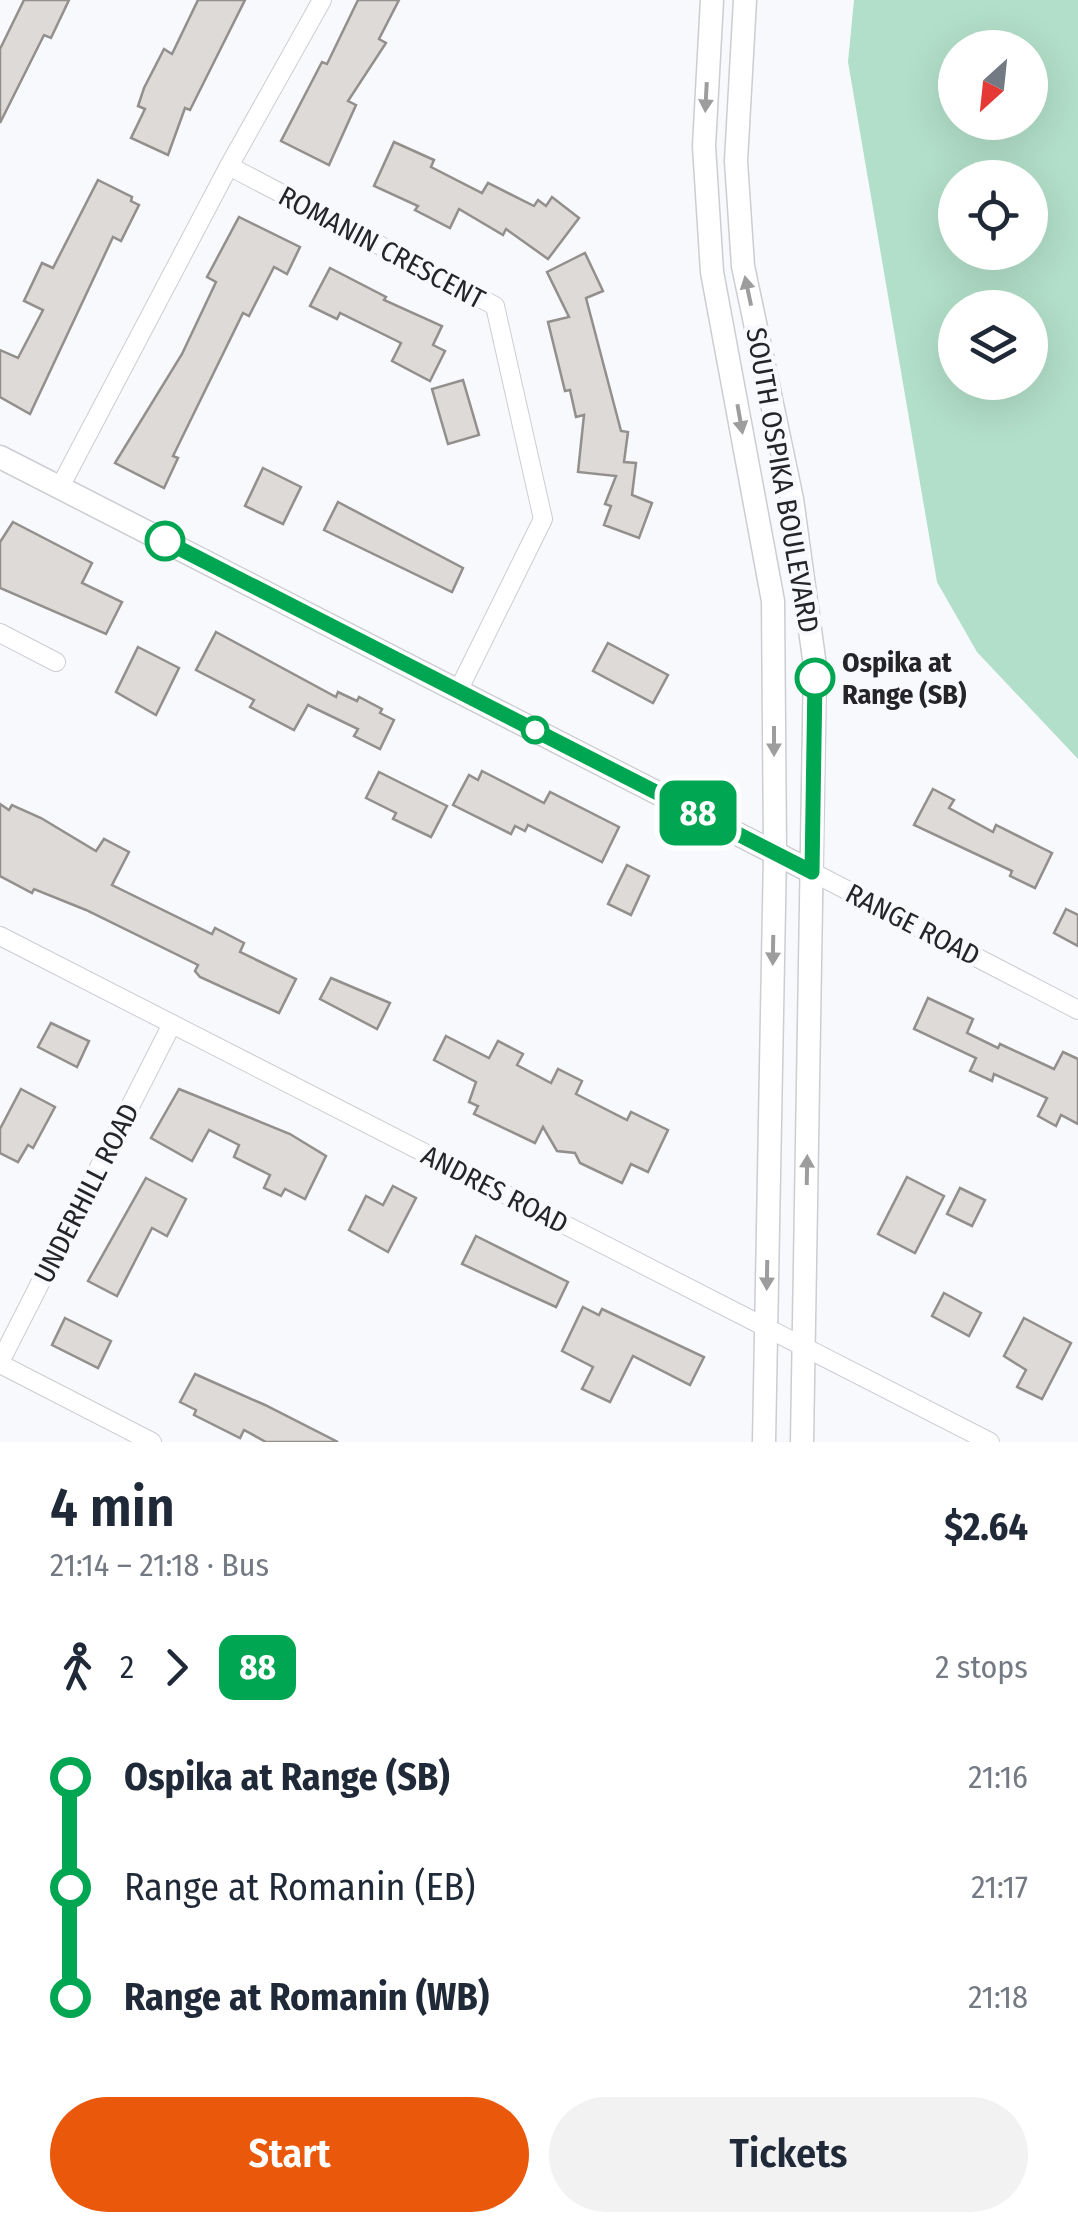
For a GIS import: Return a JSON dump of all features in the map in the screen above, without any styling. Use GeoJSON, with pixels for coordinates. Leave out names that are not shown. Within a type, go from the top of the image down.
{"type":"FeatureCollection","features":[{"type":"Feature","properties":{"kind":"main road","name":"SOUTH OSPIKA BOULEVARD"},"geometry":{"type":"LineString","coordinates":[[712,0],[704,146],[712,272],[773,601],[774,852],[764,1442]]}},
{"type":"Feature","properties":{"kind":"main road","name":"SOUTH OSPIKA BOULEVARD"},"geometry":{"type":"LineString","coordinates":[[745,0],[736,161],[743,266],[792,499],[816,666],[802,1442]]}},
{"type":"Feature","properties":{"kind":"main road","name":"RANGE ROAD"},"geometry":{"type":"LineString","coordinates":[[0,456],[812,872]]}},
{"type":"Feature","properties":{"kind":"street"},"geometry":{"type":"LineString","coordinates":[[60,488],[228,166],[322,0]]}},
{"type":"Feature","properties":{"kind":"street","name":"ROMANIN CRESCENT"},"geometry":{"type":"LineString","coordinates":[[228,166],[495,306],[543,520],[458,691]]}},
{"type":"Feature","properties":{"kind":"street"},"geometry":{"type":"LineString","coordinates":[[0,633],[56,662]]}},
{"type":"Feature","properties":{"kind":"street","name":"RANGE ROAD"},"geometry":{"type":"LineString","coordinates":[[812,872],[1078,1010]]}},
{"type":"Feature","properties":{"kind":"street","name":"ANDRES ROAD"},"geometry":{"type":"LineString","coordinates":[[0,936],[990,1442]]}},
{"type":"Feature","properties":{"kind":"street","name":"UNDERHILL ROAD"},"geometry":{"type":"LineString","coordinates":[[0,1363],[172,1024]]}},
{"type":"Feature","properties":{"kind":"street"},"geometry":{"type":"LineString","coordinates":[[0,1363],[152,1442]]}},
{"type":"Feature","properties":{"kind":"green space"},"geometry":{"type":"Polygon","coordinates":[[[854,0],[1078,0],[1078,759],[977,652],[937,582],[848,62],[854,0]]]}},
{"type":"Feature","properties":{"kind":"building"},"geometry":{"type":"Polygon","coordinates":[[[24,0],[69,0],[51,38],[44,35],[0,123],[0,49],[24,0]]]}},
{"type":"Feature","properties":{"kind":"building"},"geometry":{"type":"Polygon","coordinates":[[[198,0],[245,0],[190,110],[185,108],[168,155],[131,138],[145,109],[138,106],[144,88],[164,49],[172,54],[198,0]]]}},
{"type":"Feature","properties":{"kind":"building"},"geometry":{"type":"Polygon","coordinates":[[[358,0],[399,0],[379,39],[386,43],[348,101],[356,105],[329,165],[281,141],[322,62],[327,64],[358,0]]]}},
{"type":"Feature","properties":{"kind":"building"},"geometry":{"type":"Polygon","coordinates":[[[394,142],[434,160],[431,167],[482,193],[488,183],[534,206],[538,200],[546,206],[552,197],[579,218],[548,259],[506,229],[503,235],[459,209],[450,228],[415,210],[418,206],[374,186],[394,142]]]}},
{"type":"Feature","properties":{"kind":"building"},"geometry":{"type":"Polygon","coordinates":[[[98,180],[132,197],[131,201],[139,205],[121,241],[113,237],[30,414],[0,397],[0,350],[18,358],[43,310],[24,301],[42,263],[53,268],[98,180]]]}},
{"type":"Feature","properties":{"kind":"building"},"geometry":{"type":"Polygon","coordinates":[[[239,217],[300,247],[287,274],[274,267],[249,316],[243,313],[173,456],[178,458],[164,488],[115,463],[182,354],[216,282],[207,277],[239,217]]]}},
{"type":"Feature","properties":{"kind":"building"},"geometry":{"type":"Polygon","coordinates":[[[585,253],[603,291],[586,298],[621,431],[628,432],[624,462],[636,463],[632,495],[652,503],[639,538],[604,525],[611,506],[605,504],[616,476],[578,472],[584,415],[576,417],[570,390],[565,391],[548,322],[569,317],[547,272],[585,253]]]}},
{"type":"Feature","properties":{"kind":"building"},"geometry":{"type":"Polygon","coordinates":[[[330,268],[386,297],[384,300],[442,326],[433,345],[445,351],[430,381],[392,361],[401,343],[340,313],[337,319],[310,306],[330,268]]]}},
{"type":"Feature","properties":{"kind":"building"},"geometry":{"type":"Polygon","coordinates":[[[463,380],[479,435],[448,444],[432,389],[463,380]]]}},
{"type":"Feature","properties":{"kind":"building"},"geometry":{"type":"Polygon","coordinates":[[[263,468],[301,487],[283,524],[245,506],[263,468]]]}},
{"type":"Feature","properties":{"kind":"building"},"geometry":{"type":"Polygon","coordinates":[[[338,502],[463,568],[452,592],[324,530],[338,502]]]}},
{"type":"Feature","properties":{"kind":"building"},"geometry":{"type":"Polygon","coordinates":[[[13,522],[92,563],[82,583],[122,602],[106,634],[0,588],[0,542],[13,522]]]}},
{"type":"Feature","properties":{"kind":"building"},"geometry":{"type":"Polygon","coordinates":[[[216,632],[336,697],[338,692],[357,701],[359,697],[382,709],[380,713],[394,720],[380,749],[354,736],[358,729],[308,705],[294,730],[250,707],[254,700],[196,670],[216,632]]]}},
{"type":"Feature","properties":{"kind":"building"},"geometry":{"type":"Polygon","coordinates":[[[608,643],[668,675],[653,703],[593,671],[608,643]]]}},
{"type":"Feature","properties":{"kind":"building"},"geometry":{"type":"Polygon","coordinates":[[[138,647],[179,668],[156,715],[116,692],[138,647]]]}},
{"type":"Feature","properties":{"kind":"building"},"geometry":{"type":"Polygon","coordinates":[[[482,771],[544,803],[550,792],[619,827],[602,862],[528,825],[525,831],[515,826],[511,834],[453,805],[469,775],[478,780],[482,771]]]}},
{"type":"Feature","properties":{"kind":"building"},"geometry":{"type":"Polygon","coordinates":[[[379,772],[447,806],[431,837],[393,819],[396,813],[366,798],[379,772]]]}},
{"type":"Feature","properties":{"kind":"building"},"geometry":{"type":"Polygon","coordinates":[[[933,789],[954,800],[949,808],[993,832],[996,825],[1052,853],[1035,888],[1010,876],[1012,871],[914,825],[933,789]]]}},
{"type":"Feature","properties":{"kind":"building"},"geometry":{"type":"Polygon","coordinates":[[[0,804],[41,818],[96,851],[104,839],[129,852],[112,885],[212,934],[215,928],[244,943],[240,952],[296,979],[279,1013],[200,977],[195,971],[198,965],[86,910],[34,889],[32,893],[0,876],[0,804]]]}},
{"type":"Feature","properties":{"kind":"building"},"geometry":{"type":"Polygon","coordinates":[[[627,865],[649,876],[631,915],[608,904],[627,865]]]}},
{"type":"Feature","properties":{"kind":"building"},"geometry":{"type":"Polygon","coordinates":[[[1066,909],[1078,915],[1078,946],[1054,933],[1066,909]]]}},
{"type":"Feature","properties":{"kind":"building"},"geometry":{"type":"Polygon","coordinates":[[[331,978],[390,1003],[377,1029],[320,999],[331,978]]]}},
{"type":"Feature","properties":{"kind":"building"},"geometry":{"type":"Polygon","coordinates":[[[928,998],[973,1019],[967,1033],[998,1048],[1000,1044],[1054,1069],[1063,1052],[1078,1059],[1078,1124],[1061,1115],[1056,1126],[1038,1116],[1047,1098],[994,1074],[992,1081],[970,1071],[976,1058],[914,1029],[928,998]]]}},
{"type":"Feature","properties":{"kind":"building"},"geometry":{"type":"Polygon","coordinates":[[[51,1023],[89,1041],[77,1067],[38,1047],[51,1023]]]}},
{"type":"Feature","properties":{"kind":"building"},"geometry":{"type":"Polygon","coordinates":[[[446,1036],[489,1058],[498,1041],[523,1054],[517,1065],[551,1083],[558,1069],[582,1081],[576,1094],[627,1120],[631,1112],[668,1130],[648,1172],[631,1164],[622,1183],[580,1163],[575,1153],[557,1151],[543,1127],[535,1143],[474,1114],[478,1106],[469,1102],[476,1082],[434,1060],[446,1036]]]}},
{"type":"Feature","properties":{"kind":"building"},"geometry":{"type":"Polygon","coordinates":[[[21,1089],[55,1107],[33,1148],[28,1145],[18,1162],[0,1153],[0,1129],[21,1089]]]}},
{"type":"Feature","properties":{"kind":"building"},"geometry":{"type":"Polygon","coordinates":[[[179,1089],[290,1134],[326,1156],[305,1199],[285,1189],[281,1196],[264,1188],[270,1175],[234,1157],[239,1145],[209,1130],[192,1161],[151,1138],[179,1089]]]}},
{"type":"Feature","properties":{"kind":"building"},"geometry":{"type":"Polygon","coordinates":[[[907,1177],[944,1196],[915,1253],[878,1234],[907,1177]]]}},
{"type":"Feature","properties":{"kind":"building"},"geometry":{"type":"Polygon","coordinates":[[[146,1178],[186,1199],[167,1236],[152,1228],[117,1296],[88,1281],[146,1178]]]}},
{"type":"Feature","properties":{"kind":"building"},"geometry":{"type":"Polygon","coordinates":[[[393,1186],[416,1198],[388,1252],[349,1230],[366,1196],[383,1205],[393,1186]]]}},
{"type":"Feature","properties":{"kind":"building"},"geometry":{"type":"Polygon","coordinates":[[[960,1188],[985,1200],[972,1226],[947,1214],[960,1188]]]}},
{"type":"Feature","properties":{"kind":"building"},"geometry":{"type":"Polygon","coordinates":[[[476,1236],[568,1282],[556,1307],[462,1264],[476,1236]]]}},
{"type":"Feature","properties":{"kind":"building"},"geometry":{"type":"Polygon","coordinates":[[[944,1293],[981,1313],[969,1336],[932,1316],[944,1293]]]}},
{"type":"Feature","properties":{"kind":"building"},"geometry":{"type":"Polygon","coordinates":[[[583,1307],[599,1315],[602,1309],[704,1357],[690,1385],[633,1356],[610,1402],[582,1389],[593,1367],[562,1351],[583,1307]]]}},
{"type":"Feature","properties":{"kind":"building"},"geometry":{"type":"Polygon","coordinates":[[[65,1318],[111,1341],[98,1368],[52,1345],[65,1318]]]}},
{"type":"Feature","properties":{"kind":"building"},"geometry":{"type":"Polygon","coordinates":[[[1024,1318],[1071,1343],[1042,1399],[1017,1387],[1026,1370],[1004,1356],[1024,1318]]]}},
{"type":"Feature","properties":{"kind":"building"},"geometry":{"type":"Polygon","coordinates":[[[195,1374],[338,1442],[266,1442],[244,1430],[240,1438],[194,1415],[196,1410],[180,1402],[195,1374]]]}},
{"type":"Feature","properties":{"kind":"bus line","name":"88"},"geometry":{"type":"LineString","coordinates":[[165,541],[812,872],[815,678]]}},
{"type":"Feature","properties":{"kind":"place","name":"Ospika at Range (SB)"},"geometry":{"type":"Point","coordinates":[815,678]}}]}
